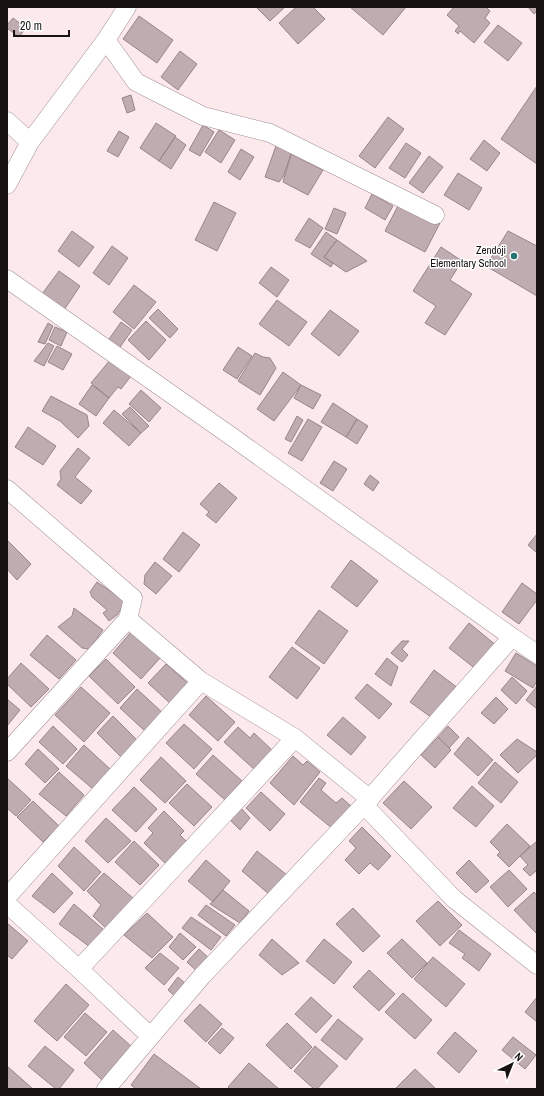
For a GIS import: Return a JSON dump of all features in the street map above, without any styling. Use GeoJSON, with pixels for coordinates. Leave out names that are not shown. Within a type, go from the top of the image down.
{"type":"FeatureCollection","features":[{"type":"Feature","properties":{"kind":"street"},"geometry":{"type":"LineString","coordinates":[[7,185],[30,142],[106,40],[127,7]]}},
{"type":"Feature","properties":{"kind":"street"},"geometry":{"type":"LineString","coordinates":[[106,40],[136,82],[203,116],[270,134],[435,215]]}},
{"type":"Feature","properties":{"kind":"street"},"geometry":{"type":"LineString","coordinates":[[7,121],[30,142]]}},
{"type":"Feature","properties":{"kind":"street"},"geometry":{"type":"LineString","coordinates":[[7,279],[537,654]]}},
{"type":"Feature","properties":{"kind":"street"},"geometry":{"type":"LineString","coordinates":[[7,489],[133,598],[128,619],[7,752]]}},
{"type":"Feature","properties":{"kind":"street"},"geometry":{"type":"LineString","coordinates":[[128,619],[201,681],[295,738],[367,802],[454,899],[537,965]]}},
{"type":"Feature","properties":{"kind":"street"},"geometry":{"type":"LineString","coordinates":[[106,1089],[202,976],[367,802],[512,637]]}},
{"type":"Feature","properties":{"kind":"street"},"geometry":{"type":"LineString","coordinates":[[7,897],[201,681]]}},
{"type":"Feature","properties":{"kind":"street"},"geometry":{"type":"LineString","coordinates":[[79,969],[295,738]]}},
{"type":"Feature","properties":{"kind":"street"},"geometry":{"type":"LineString","coordinates":[[7,904],[150,1036]]}},
{"type":"Feature","properties":{"kind":"building"},"geometry":{"type":"Polygon","coordinates":[[[256,7],[285,7],[270,21],[256,7]]]}},
{"type":"Feature","properties":{"kind":"building"},"geometry":{"type":"Polygon","coordinates":[[[296,7],[313,7],[325,19],[298,44],[279,23],[296,7]]]}},
{"type":"Feature","properties":{"kind":"building"},"geometry":{"type":"Polygon","coordinates":[[[350,7],[406,7],[383,35],[350,7]]]}},
{"type":"Feature","properties":{"kind":"building"},"geometry":{"type":"Polygon","coordinates":[[[454,7],[486,7],[490,11],[485,18],[490,23],[474,43],[460,31],[458,34],[455,31],[459,26],[447,15],[454,7]]]}},
{"type":"Feature","properties":{"kind":"building"},"geometry":{"type":"Polygon","coordinates":[[[528,7],[537,7],[537,11],[534,14],[528,7]]]}},
{"type":"Feature","properties":{"kind":"building"},"geometry":{"type":"Polygon","coordinates":[[[139,16],[173,40],[157,63],[123,39],[139,16]]]}},
{"type":"Feature","properties":{"kind":"building"},"geometry":{"type":"Polygon","coordinates":[[[13,18],[26,28],[19,37],[7,28],[7,25],[13,18]]]}},
{"type":"Feature","properties":{"kind":"building"},"geometry":{"type":"Polygon","coordinates":[[[498,25],[522,43],[508,61],[484,42],[498,25]]]}},
{"type":"Feature","properties":{"kind":"building"},"geometry":{"type":"Polygon","coordinates":[[[180,51],[197,64],[178,90],[161,77],[180,51]]]}},
{"type":"Feature","properties":{"kind":"building"},"geometry":{"type":"Polygon","coordinates":[[[537,86],[537,164],[501,139],[537,86]]]}},
{"type":"Feature","properties":{"kind":"building"},"geometry":{"type":"Polygon","coordinates":[[[131,95],[135,110],[127,113],[122,98],[131,95]]]}},
{"type":"Feature","properties":{"kind":"building"},"geometry":{"type":"Polygon","coordinates":[[[388,117],[404,129],[375,168],[359,156],[388,117]]]}},
{"type":"Feature","properties":{"kind":"building"},"geometry":{"type":"Polygon","coordinates":[[[156,123],[176,136],[159,161],[140,148],[156,123]]]}},
{"type":"Feature","properties":{"kind":"building"},"geometry":{"type":"Polygon","coordinates":[[[203,125],[214,132],[200,156],[189,150],[203,125]]]}},
{"type":"Feature","properties":{"kind":"building"},"geometry":{"type":"Polygon","coordinates":[[[219,130],[235,140],[221,163],[205,152],[219,130]]]}},
{"type":"Feature","properties":{"kind":"building"},"geometry":{"type":"Polygon","coordinates":[[[119,131],[129,137],[118,157],[107,151],[119,131]]]}},
{"type":"Feature","properties":{"kind":"building"},"geometry":{"type":"Polygon","coordinates":[[[175,137],[186,145],[171,169],[159,161],[175,137]]]}},
{"type":"Feature","properties":{"kind":"building"},"geometry":{"type":"Polygon","coordinates":[[[484,140],[500,153],[487,171],[470,159],[484,140]]]}},
{"type":"Feature","properties":{"kind":"building"},"geometry":{"type":"Polygon","coordinates":[[[277,143],[293,149],[283,177],[279,182],[265,177],[277,143]]]}},
{"type":"Feature","properties":{"kind":"building"},"geometry":{"type":"Polygon","coordinates":[[[406,143],[421,153],[405,178],[389,168],[406,143]]]}},
{"type":"Feature","properties":{"kind":"building"},"geometry":{"type":"Polygon","coordinates":[[[241,149],[254,157],[240,180],[228,172],[241,149]]]}},
{"type":"Feature","properties":{"kind":"building"},"geometry":{"type":"Polygon","coordinates":[[[291,154],[323,170],[308,195],[283,182],[291,154]]]}},
{"type":"Feature","properties":{"kind":"building"},"geometry":{"type":"Polygon","coordinates":[[[429,156],[443,167],[423,193],[409,183],[429,156]]]}},
{"type":"Feature","properties":{"kind":"building"},"geometry":{"type":"Polygon","coordinates":[[[458,173],[482,188],[469,210],[444,195],[458,173]]]}},
{"type":"Feature","properties":{"kind":"building"},"geometry":{"type":"Polygon","coordinates":[[[372,194],[393,206],[385,220],[365,208],[372,194]]]}},
{"type":"Feature","properties":{"kind":"building"},"geometry":{"type":"Polygon","coordinates":[[[214,202],[236,213],[217,251],[195,240],[214,202]]]}},
{"type":"Feature","properties":{"kind":"building"},"geometry":{"type":"Polygon","coordinates":[[[400,202],[440,223],[425,252],[385,231],[400,202]]]}},
{"type":"Feature","properties":{"kind":"building"},"geometry":{"type":"Polygon","coordinates":[[[334,208],[346,213],[337,234],[325,229],[334,208]]]}},
{"type":"Feature","properties":{"kind":"building"},"geometry":{"type":"Polygon","coordinates":[[[309,218],[323,228],[310,248],[295,240],[309,218]]]}},
{"type":"Feature","properties":{"kind":"building"},"geometry":{"type":"Polygon","coordinates":[[[72,231],[94,247],[79,267],[58,251],[72,231]]]}},
{"type":"Feature","properties":{"kind":"building","name":"Zendoji Elementary School"},"geometry":{"type":"Polygon","coordinates":[[[508,231],[537,246],[537,296],[486,266],[508,231]]]}},
{"type":"Feature","properties":{"kind":"building"},"geometry":{"type":"Polygon","coordinates":[[[326,232],[337,240],[324,257],[333,263],[331,267],[311,254],[326,232]]]}},
{"type":"Feature","properties":{"kind":"building"},"geometry":{"type":"Polygon","coordinates":[[[337,240],[367,261],[346,272],[324,257],[337,240]]]}},
{"type":"Feature","properties":{"kind":"building"},"geometry":{"type":"Polygon","coordinates":[[[112,246],[128,258],[109,285],[93,273],[112,246]]]}},
{"type":"Feature","properties":{"kind":"building"},"geometry":{"type":"Polygon","coordinates":[[[441,247],[462,261],[450,280],[472,294],[445,335],[425,323],[436,306],[413,291],[441,247]]]}},
{"type":"Feature","properties":{"kind":"building"},"geometry":{"type":"Polygon","coordinates":[[[271,267],[289,280],[277,297],[259,283],[271,267]]]}},
{"type":"Feature","properties":{"kind":"building"},"geometry":{"type":"Polygon","coordinates":[[[59,271],[80,286],[64,310],[42,294],[59,271]]]}},
{"type":"Feature","properties":{"kind":"building"},"geometry":{"type":"Polygon","coordinates":[[[134,285],[156,302],[134,329],[113,312],[134,285]]]}},
{"type":"Feature","properties":{"kind":"building"},"geometry":{"type":"Polygon","coordinates":[[[277,300],[307,322],[289,346],[259,324],[277,300]]]}},
{"type":"Feature","properties":{"kind":"building"},"geometry":{"type":"Polygon","coordinates":[[[158,309],[178,329],[170,338],[149,318],[158,309]]]}},
{"type":"Feature","properties":{"kind":"building"},"geometry":{"type":"Polygon","coordinates":[[[330,310],[359,331],[339,356],[311,334],[330,310]]]}},
{"type":"Feature","properties":{"kind":"building"},"geometry":{"type":"Polygon","coordinates":[[[146,321],[166,340],[149,360],[128,340],[146,321]]]}},
{"type":"Feature","properties":{"kind":"building"},"geometry":{"type":"Polygon","coordinates":[[[121,322],[132,330],[118,350],[107,342],[121,322]]]}},
{"type":"Feature","properties":{"kind":"building"},"geometry":{"type":"Polygon","coordinates":[[[48,323],[53,326],[45,344],[38,342],[48,323]]]}},
{"type":"Feature","properties":{"kind":"building"},"geometry":{"type":"Polygon","coordinates":[[[55,327],[67,332],[61,346],[49,340],[55,327]]]}},
{"type":"Feature","properties":{"kind":"building"},"geometry":{"type":"Polygon","coordinates":[[[48,343],[54,346],[44,366],[34,361],[48,343]]]}},
{"type":"Feature","properties":{"kind":"building"},"geometry":{"type":"Polygon","coordinates":[[[57,346],[72,354],[63,370],[48,362],[57,346]]]}},
{"type":"Feature","properties":{"kind":"building"},"geometry":{"type":"Polygon","coordinates":[[[238,347],[252,356],[237,379],[223,370],[238,347]]]}},
{"type":"Feature","properties":{"kind":"building"},"geometry":{"type":"Polygon","coordinates":[[[255,353],[263,357],[270,358],[276,368],[260,395],[238,381],[255,353]]]}},
{"type":"Feature","properties":{"kind":"building"},"geometry":{"type":"Polygon","coordinates":[[[111,359],[131,376],[121,389],[118,387],[109,398],[91,383],[111,359]]]}},
{"type":"Feature","properties":{"kind":"building"},"geometry":{"type":"Polygon","coordinates":[[[283,372],[301,385],[274,421],[257,409],[283,372]]]}},
{"type":"Feature","properties":{"kind":"building"},"geometry":{"type":"Polygon","coordinates":[[[92,385],[109,398],[96,416],[79,404],[92,385]]]}},
{"type":"Feature","properties":{"kind":"building"},"geometry":{"type":"Polygon","coordinates":[[[301,385],[321,395],[313,409],[294,398],[301,385]]]}},
{"type":"Feature","properties":{"kind":"building"},"geometry":{"type":"Polygon","coordinates":[[[141,390],[161,408],[149,422],[129,404],[141,390]]]}},
{"type":"Feature","properties":{"kind":"building"},"geometry":{"type":"Polygon","coordinates":[[[51,396],[87,415],[89,426],[78,438],[60,421],[42,411],[51,396]]]}},
{"type":"Feature","properties":{"kind":"building"},"geometry":{"type":"Polygon","coordinates":[[[333,403],[357,419],[346,437],[321,422],[333,403]]]}},
{"type":"Feature","properties":{"kind":"building"},"geometry":{"type":"Polygon","coordinates":[[[130,407],[149,426],[141,433],[122,414],[130,407]]]}},
{"type":"Feature","properties":{"kind":"building"},"geometry":{"type":"Polygon","coordinates":[[[114,410],[141,433],[129,446],[103,423],[114,410]]]}},
{"type":"Feature","properties":{"kind":"building"},"geometry":{"type":"Polygon","coordinates":[[[297,416],[303,420],[291,442],[285,439],[297,416]]]}},
{"type":"Feature","properties":{"kind":"building"},"geometry":{"type":"Polygon","coordinates":[[[308,419],[322,427],[302,461],[288,453],[308,419]]]}},
{"type":"Feature","properties":{"kind":"building"},"geometry":{"type":"Polygon","coordinates":[[[357,419],[368,426],[357,444],[346,437],[357,419]]]}},
{"type":"Feature","properties":{"kind":"building"},"geometry":{"type":"Polygon","coordinates":[[[28,427],[56,446],[43,465],[15,447],[28,427]]]}},
{"type":"Feature","properties":{"kind":"building"},"geometry":{"type":"Polygon","coordinates":[[[78,448],[90,458],[75,477],[92,491],[81,504],[57,485],[61,479],[60,471],[78,448]]]}},
{"type":"Feature","properties":{"kind":"building"},"geometry":{"type":"Polygon","coordinates":[[[334,461],[347,469],[333,491],[320,483],[334,461]]]}},
{"type":"Feature","properties":{"kind":"building"},"geometry":{"type":"Polygon","coordinates":[[[370,475],[379,482],[373,491],[364,484],[370,475]]]}},
{"type":"Feature","properties":{"kind":"building"},"geometry":{"type":"Polygon","coordinates":[[[219,483],[237,498],[216,523],[206,515],[209,512],[200,504],[219,483]]]}},
{"type":"Feature","properties":{"kind":"building"},"geometry":{"type":"Polygon","coordinates":[[[183,532],[200,545],[179,572],[163,559],[183,532]]]}},
{"type":"Feature","properties":{"kind":"building"},"geometry":{"type":"Polygon","coordinates":[[[537,534],[537,553],[528,545],[537,534]]]}},
{"type":"Feature","properties":{"kind":"building"},"geometry":{"type":"Polygon","coordinates":[[[7,540],[31,564],[17,580],[7,569],[7,540]]]}},
{"type":"Feature","properties":{"kind":"building"},"geometry":{"type":"Polygon","coordinates":[[[351,560],[378,581],[357,607],[331,587],[351,560]]]}},
{"type":"Feature","properties":{"kind":"building"},"geometry":{"type":"Polygon","coordinates":[[[155,562],[172,576],[156,594],[144,584],[145,575],[155,562]]]}},
{"type":"Feature","properties":{"kind":"building"},"geometry":{"type":"Polygon","coordinates":[[[97,582],[126,602],[117,615],[109,621],[103,613],[107,610],[92,597],[90,592],[97,582]]]}},
{"type":"Feature","properties":{"kind":"building"},"geometry":{"type":"Polygon","coordinates":[[[522,583],[537,594],[537,600],[519,624],[502,612],[522,583]]]}},
{"type":"Feature","properties":{"kind":"building"},"geometry":{"type":"Polygon","coordinates":[[[74,608],[103,630],[89,649],[82,648],[58,627],[72,616],[74,608]]]}},
{"type":"Feature","properties":{"kind":"building"},"geometry":{"type":"Polygon","coordinates":[[[319,610],[348,631],[324,664],[295,643],[319,610]]]}},
{"type":"Feature","properties":{"kind":"building"},"geometry":{"type":"Polygon","coordinates":[[[469,623],[497,646],[477,670],[449,648],[469,623]]]}},
{"type":"Feature","properties":{"kind":"building"},"geometry":{"type":"Polygon","coordinates":[[[132,631],[161,657],[141,679],[113,653],[132,631]]]}},
{"type":"Feature","properties":{"kind":"building"},"geometry":{"type":"Polygon","coordinates":[[[47,635],[76,660],[59,679],[30,655],[47,635]]]}},
{"type":"Feature","properties":{"kind":"building"},"geometry":{"type":"Polygon","coordinates":[[[402,641],[409,641],[402,649],[408,655],[402,662],[391,653],[402,641]]]}},
{"type":"Feature","properties":{"kind":"building"},"geometry":{"type":"Polygon","coordinates":[[[292,647],[320,668],[297,699],[269,677],[292,647]]]}},
{"type":"Feature","properties":{"kind":"building"},"geometry":{"type":"Polygon","coordinates":[[[516,653],[537,666],[537,681],[533,688],[505,671],[516,653]]]}},
{"type":"Feature","properties":{"kind":"building"},"geometry":{"type":"Polygon","coordinates":[[[387,658],[398,667],[391,686],[375,674],[387,658]]]}},
{"type":"Feature","properties":{"kind":"building"},"geometry":{"type":"Polygon","coordinates":[[[106,659],[135,687],[118,704],[89,676],[106,659]]]}},
{"type":"Feature","properties":{"kind":"building"},"geometry":{"type":"Polygon","coordinates":[[[21,663],[49,689],[31,707],[7,684],[7,679],[21,663]]]}},
{"type":"Feature","properties":{"kind":"building"},"geometry":{"type":"Polygon","coordinates":[[[166,664],[191,686],[173,706],[148,683],[166,664]]]}},
{"type":"Feature","properties":{"kind":"building"},"geometry":{"type":"Polygon","coordinates":[[[434,670],[458,688],[435,720],[410,702],[434,670]]]}},
{"type":"Feature","properties":{"kind":"building"},"geometry":{"type":"Polygon","coordinates":[[[512,677],[527,691],[516,704],[501,690],[512,677]]]}},
{"type":"Feature","properties":{"kind":"building"},"geometry":{"type":"Polygon","coordinates":[[[367,684],[392,704],[379,719],[355,698],[367,684]]]}},
{"type":"Feature","properties":{"kind":"building"},"geometry":{"type":"Polygon","coordinates":[[[537,686],[537,709],[526,700],[537,686]]]}},
{"type":"Feature","properties":{"kind":"building"},"geometry":{"type":"Polygon","coordinates":[[[81,687],[110,713],[84,742],[55,715],[81,687]]]}},
{"type":"Feature","properties":{"kind":"building"},"geometry":{"type":"Polygon","coordinates":[[[137,689],[164,714],[147,733],[120,708],[137,689]]]}},
{"type":"Feature","properties":{"kind":"building"},"geometry":{"type":"Polygon","coordinates":[[[206,696],[235,722],[218,741],[189,715],[206,696]]]}},
{"type":"Feature","properties":{"kind":"building"},"geometry":{"type":"Polygon","coordinates":[[[496,697],[508,709],[494,724],[481,713],[496,697]]]}},
{"type":"Feature","properties":{"kind":"building"},"geometry":{"type":"Polygon","coordinates":[[[7,699],[20,710],[7,726],[7,699]]]}},
{"type":"Feature","properties":{"kind":"building"},"geometry":{"type":"Polygon","coordinates":[[[113,716],[137,740],[121,757],[97,733],[113,716]]]}},
{"type":"Feature","properties":{"kind":"building"},"geometry":{"type":"Polygon","coordinates":[[[343,717],[366,737],[351,755],[327,735],[343,717]]]}},
{"type":"Feature","properties":{"kind":"building"},"geometry":{"type":"Polygon","coordinates":[[[184,724],[212,749],[194,769],[166,743],[184,724]]]}},
{"type":"Feature","properties":{"kind":"building"},"geometry":{"type":"Polygon","coordinates":[[[53,726],[77,749],[63,764],[39,742],[53,726]]]}},
{"type":"Feature","properties":{"kind":"building"},"geometry":{"type":"Polygon","coordinates":[[[448,726],[459,737],[449,748],[438,737],[448,726]]]}},
{"type":"Feature","properties":{"kind":"building"},"geometry":{"type":"Polygon","coordinates":[[[238,727],[250,738],[254,733],[273,751],[255,770],[224,742],[238,727]]]}},
{"type":"Feature","properties":{"kind":"building"},"geometry":{"type":"Polygon","coordinates":[[[438,737],[451,750],[435,768],[421,755],[438,737]]]}},
{"type":"Feature","properties":{"kind":"building"},"geometry":{"type":"Polygon","coordinates":[[[468,737],[493,760],[478,776],[454,754],[468,737]]]}},
{"type":"Feature","properties":{"kind":"building"},"geometry":{"type":"Polygon","coordinates":[[[517,739],[537,752],[537,755],[518,773],[500,755],[517,739]]]}},
{"type":"Feature","properties":{"kind":"building"},"geometry":{"type":"Polygon","coordinates":[[[84,745],[110,769],[93,789],[66,766],[84,745]]]}},
{"type":"Feature","properties":{"kind":"building"},"geometry":{"type":"Polygon","coordinates":[[[38,749],[59,769],[45,783],[25,764],[38,749]]]}},
{"type":"Feature","properties":{"kind":"building"},"geometry":{"type":"Polygon","coordinates":[[[213,755],[242,781],[225,800],[196,774],[213,755]]]}},
{"type":"Feature","properties":{"kind":"building"},"geometry":{"type":"Polygon","coordinates":[[[293,756],[303,765],[307,761],[320,772],[294,805],[270,783],[293,756]]]}},
{"type":"Feature","properties":{"kind":"building"},"geometry":{"type":"Polygon","coordinates":[[[161,757],[186,781],[165,803],[140,780],[161,757]]]}},
{"type":"Feature","properties":{"kind":"building"},"geometry":{"type":"Polygon","coordinates":[[[495,762],[518,782],[501,803],[478,783],[495,762]]]}},
{"type":"Feature","properties":{"kind":"building"},"geometry":{"type":"Polygon","coordinates":[[[59,772],[84,795],[66,816],[39,794],[59,772]]]}},
{"type":"Feature","properties":{"kind":"building"},"geometry":{"type":"Polygon","coordinates":[[[7,778],[31,800],[16,816],[7,808],[7,778]]]}},
{"type":"Feature","properties":{"kind":"building"},"geometry":{"type":"Polygon","coordinates":[[[319,778],[326,783],[321,790],[336,803],[342,798],[352,807],[333,829],[300,802],[319,778]]]}},
{"type":"Feature","properties":{"kind":"building"},"geometry":{"type":"Polygon","coordinates":[[[404,781],[432,807],[411,829],[383,803],[404,781]]]}},
{"type":"Feature","properties":{"kind":"building"},"geometry":{"type":"Polygon","coordinates":[[[187,784],[212,807],[194,826],[169,803],[187,784]]]}},
{"type":"Feature","properties":{"kind":"building"},"geometry":{"type":"Polygon","coordinates":[[[472,786],[494,806],[476,827],[453,808],[472,786]]]}},
{"type":"Feature","properties":{"kind":"building"},"geometry":{"type":"Polygon","coordinates":[[[134,787],[157,809],[136,832],[112,810],[134,787]]]}},
{"type":"Feature","properties":{"kind":"building"},"geometry":{"type":"Polygon","coordinates":[[[261,792],[285,814],[270,831],[246,808],[261,792]]]}},
{"type":"Feature","properties":{"kind":"building"},"geometry":{"type":"Polygon","coordinates":[[[33,801],[59,826],[43,842],[17,817],[33,801]]]}},
{"type":"Feature","properties":{"kind":"building"},"geometry":{"type":"Polygon","coordinates":[[[241,808],[250,818],[240,830],[230,820],[241,808]]]}},
{"type":"Feature","properties":{"kind":"building"},"geometry":{"type":"Polygon","coordinates":[[[164,811],[184,831],[180,835],[187,842],[166,864],[144,843],[153,833],[148,828],[164,811]]]}},
{"type":"Feature","properties":{"kind":"building"},"geometry":{"type":"Polygon","coordinates":[[[106,818],[131,841],[108,863],[85,841],[106,818]]]}},
{"type":"Feature","properties":{"kind":"building"},"geometry":{"type":"Polygon","coordinates":[[[507,824],[530,846],[509,867],[497,855],[500,852],[490,842],[507,824]]]}},
{"type":"Feature","properties":{"kind":"building"},"geometry":{"type":"Polygon","coordinates":[[[362,827],[391,856],[378,870],[370,863],[359,874],[345,860],[356,848],[349,841],[362,827]]]}},
{"type":"Feature","properties":{"kind":"building"},"geometry":{"type":"Polygon","coordinates":[[[134,841],[159,865],[140,885],[115,862],[134,841]]]}},
{"type":"Feature","properties":{"kind":"building"},"geometry":{"type":"Polygon","coordinates":[[[537,841],[537,872],[536,871],[530,876],[523,869],[528,865],[520,856],[537,841]]]}},
{"type":"Feature","properties":{"kind":"building"},"geometry":{"type":"Polygon","coordinates":[[[74,847],[101,872],[84,891],[58,866],[74,847]]]}},
{"type":"Feature","properties":{"kind":"building"},"geometry":{"type":"Polygon","coordinates":[[[257,851],[287,875],[270,895],[242,871],[257,851]]]}},
{"type":"Feature","properties":{"kind":"building"},"geometry":{"type":"Polygon","coordinates":[[[206,860],[230,881],[213,902],[188,881],[206,860]]]}},
{"type":"Feature","properties":{"kind":"building"},"geometry":{"type":"Polygon","coordinates":[[[469,860],[489,881],[476,893],[456,873],[469,860]]]}},
{"type":"Feature","properties":{"kind":"building"},"geometry":{"type":"Polygon","coordinates":[[[509,870],[527,889],[508,907],[490,887],[509,870]]]}},
{"type":"Feature","properties":{"kind":"building"},"geometry":{"type":"Polygon","coordinates":[[[52,873],[73,893],[54,913],[32,896],[52,873]]]}},
{"type":"Feature","properties":{"kind":"building"},"geometry":{"type":"Polygon","coordinates":[[[104,873],[134,899],[108,930],[93,916],[101,905],[87,891],[104,873]]]}},
{"type":"Feature","properties":{"kind":"building"},"geometry":{"type":"Polygon","coordinates":[[[223,890],[249,911],[240,923],[210,904],[223,890]]]}},
{"type":"Feature","properties":{"kind":"building"},"geometry":{"type":"Polygon","coordinates":[[[534,892],[537,895],[536,933],[514,910],[534,892]]]}},
{"type":"Feature","properties":{"kind":"building"},"geometry":{"type":"Polygon","coordinates":[[[438,901],[462,925],[440,946],[416,921],[438,901]]]}},
{"type":"Feature","properties":{"kind":"building"},"geometry":{"type":"Polygon","coordinates":[[[74,904],[104,930],[90,947],[59,924],[74,904]]]}},
{"type":"Feature","properties":{"kind":"building"},"geometry":{"type":"Polygon","coordinates":[[[206,905],[235,925],[226,936],[198,915],[206,905]]]}},
{"type":"Feature","properties":{"kind":"building"},"geometry":{"type":"Polygon","coordinates":[[[353,908],[380,936],[363,952],[336,924],[353,908]]]}},
{"type":"Feature","properties":{"kind":"building"},"geometry":{"type":"Polygon","coordinates":[[[147,913],[173,937],[152,958],[124,935],[147,913]]]}},
{"type":"Feature","properties":{"kind":"building"},"geometry":{"type":"Polygon","coordinates":[[[191,917],[221,937],[211,950],[182,928],[191,917]]]}},
{"type":"Feature","properties":{"kind":"building"},"geometry":{"type":"Polygon","coordinates":[[[7,923],[28,941],[12,959],[7,955],[7,923]]]}},
{"type":"Feature","properties":{"kind":"building"},"geometry":{"type":"Polygon","coordinates":[[[459,930],[491,954],[479,971],[462,958],[465,954],[449,943],[459,930]]]}},
{"type":"Feature","properties":{"kind":"building"},"geometry":{"type":"Polygon","coordinates":[[[180,933],[196,947],[183,960],[169,947],[180,933]]]}},
{"type":"Feature","properties":{"kind":"building"},"geometry":{"type":"Polygon","coordinates":[[[272,939],[299,963],[282,975],[259,955],[272,939]]]}},
{"type":"Feature","properties":{"kind":"building"},"geometry":{"type":"Polygon","coordinates":[[[324,939],[352,962],[334,984],[306,961],[324,939]]]}},
{"type":"Feature","properties":{"kind":"building"},"geometry":{"type":"Polygon","coordinates":[[[402,939],[427,963],[412,978],[387,953],[402,939]]]}},
{"type":"Feature","properties":{"kind":"building"},"geometry":{"type":"Polygon","coordinates":[[[199,949],[212,961],[202,976],[187,962],[199,949]]]}},
{"type":"Feature","properties":{"kind":"building"},"geometry":{"type":"Polygon","coordinates":[[[160,953],[179,968],[164,985],[145,968],[160,953]]]}},
{"type":"Feature","properties":{"kind":"building"},"geometry":{"type":"Polygon","coordinates":[[[433,957],[465,984],[446,1007],[414,979],[433,957]]]}},
{"type":"Feature","properties":{"kind":"building"},"geometry":{"type":"Polygon","coordinates":[[[369,970],[395,994],[379,1011],[353,987],[369,970]]]}},
{"type":"Feature","properties":{"kind":"building"},"geometry":{"type":"Polygon","coordinates":[[[178,977],[187,985],[177,998],[168,990],[178,977]]]}},
{"type":"Feature","properties":{"kind":"building"},"geometry":{"type":"Polygon","coordinates":[[[66,984],[89,1005],[57,1041],[34,1021],[66,984]]]}},
{"type":"Feature","properties":{"kind":"building"},"geometry":{"type":"Polygon","coordinates":[[[403,993],[432,1020],[415,1039],[385,1012],[403,993]]]}},
{"type":"Feature","properties":{"kind":"building"},"geometry":{"type":"Polygon","coordinates":[[[311,997],[332,1016],[316,1033],[295,1014],[311,997]]]}},
{"type":"Feature","properties":{"kind":"building"},"geometry":{"type":"Polygon","coordinates":[[[537,997],[537,1022],[525,1012],[537,997]]]}},
{"type":"Feature","properties":{"kind":"building"},"geometry":{"type":"Polygon","coordinates":[[[200,1004],[222,1024],[206,1042],[184,1021],[200,1004]]]}},
{"type":"Feature","properties":{"kind":"building"},"geometry":{"type":"Polygon","coordinates":[[[85,1013],[107,1032],[86,1056],[64,1037],[85,1013]]]}},
{"type":"Feature","properties":{"kind":"building"},"geometry":{"type":"Polygon","coordinates":[[[338,1019],[363,1039],[346,1060],[321,1040],[338,1019]]]}},
{"type":"Feature","properties":{"kind":"building"},"geometry":{"type":"Polygon","coordinates":[[[287,1023],[312,1047],[291,1069],[266,1045],[287,1023]]]}},
{"type":"Feature","properties":{"kind":"building"},"geometry":{"type":"Polygon","coordinates":[[[222,1028],[234,1038],[220,1054],[208,1043],[222,1028]]]}},
{"type":"Feature","properties":{"kind":"building"},"geometry":{"type":"Polygon","coordinates":[[[113,1030],[132,1047],[102,1080],[84,1063],[113,1030]]]}},
{"type":"Feature","properties":{"kind":"building"},"geometry":{"type":"Polygon","coordinates":[[[455,1032],[477,1051],[459,1073],[437,1053],[455,1032]]]}},
{"type":"Feature","properties":{"kind":"building"},"geometry":{"type":"Polygon","coordinates":[[[513,1037],[536,1055],[525,1069],[502,1050],[513,1037]]]}},
{"type":"Feature","properties":{"kind":"building"},"geometry":{"type":"Polygon","coordinates":[[[45,1046],[74,1070],[59,1089],[56,1089],[28,1066],[45,1046]]]}},
{"type":"Feature","properties":{"kind":"building"},"geometry":{"type":"Polygon","coordinates":[[[315,1046],[338,1066],[317,1089],[314,1089],[294,1071],[315,1046]]]}},
{"type":"Feature","properties":{"kind":"building"},"geometry":{"type":"Polygon","coordinates":[[[154,1054],[201,1089],[136,1089],[131,1085],[154,1054]]]}},
{"type":"Feature","properties":{"kind":"building"},"geometry":{"type":"Polygon","coordinates":[[[249,1063],[279,1089],[230,1089],[228,1087],[249,1063]]]}},
{"type":"Feature","properties":{"kind":"building"},"geometry":{"type":"Polygon","coordinates":[[[7,1066],[33,1089],[7,1089],[7,1066]]]}},
{"type":"Feature","properties":{"kind":"building"},"geometry":{"type":"Polygon","coordinates":[[[415,1069],[436,1089],[395,1089],[415,1069]]]}},
{"type":"Feature","properties":{"kind":"place","name":"Zendoji Elementary School"},"geometry":{"type":"Point","coordinates":[514,256]}}]}
